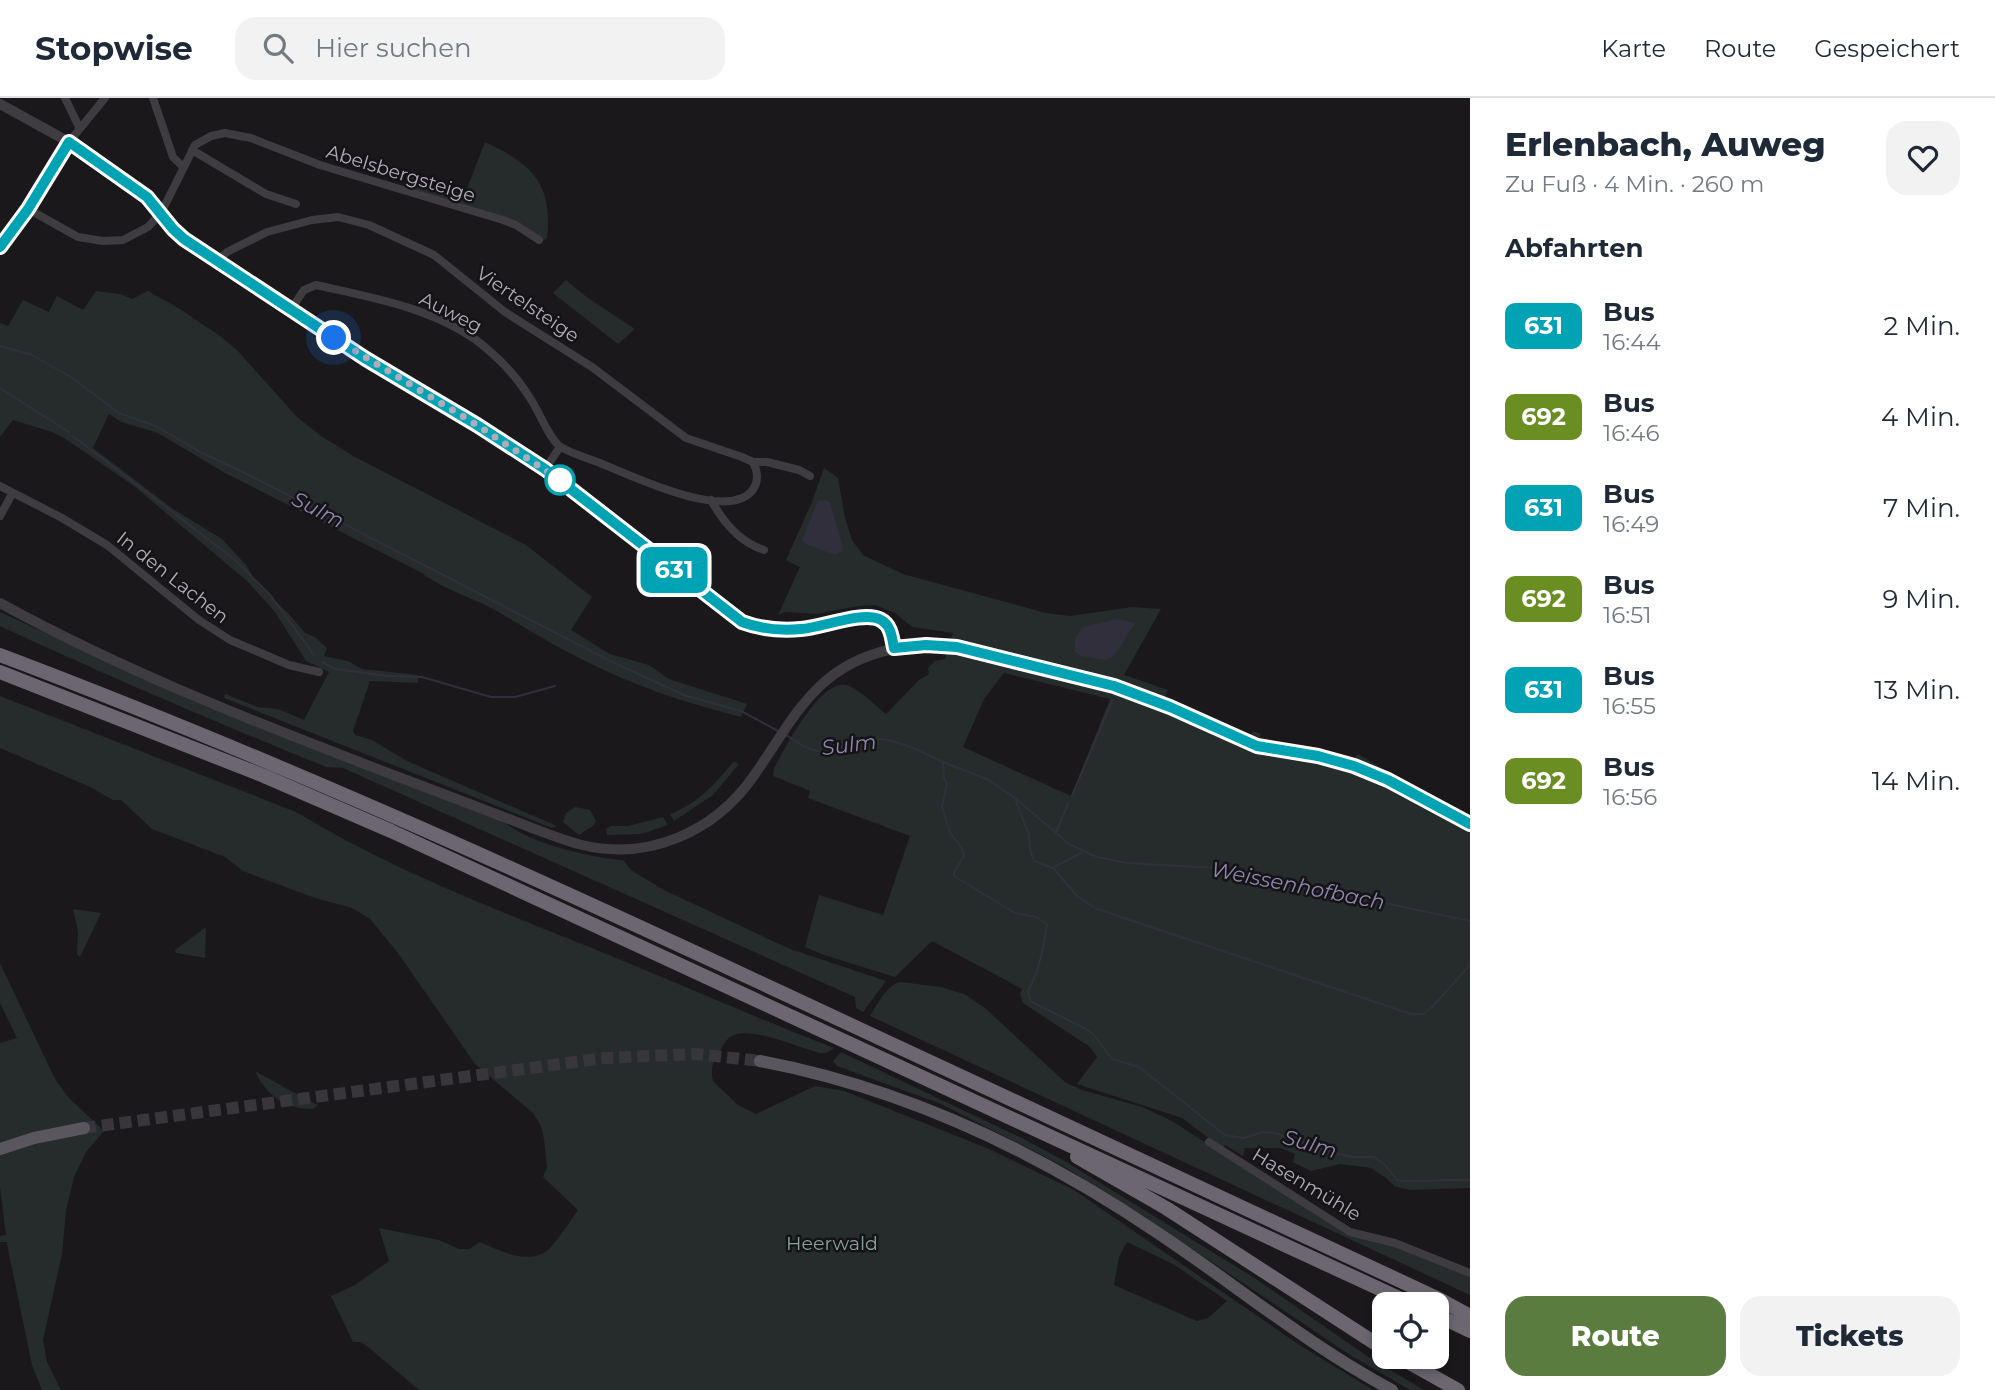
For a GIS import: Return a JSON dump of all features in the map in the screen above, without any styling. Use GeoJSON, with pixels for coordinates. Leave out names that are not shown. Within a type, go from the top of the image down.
{"type":"FeatureCollection","features":[{"type":"Feature","properties":{"kind":"highway"},"geometry":{"type":"LineString","coordinates":[[0,654],[144,710],[498,861],[1424,1292]]}},
{"type":"Feature","properties":{"kind":"highway"},"geometry":{"type":"LineString","coordinates":[[0,672],[138,725],[337,807],[1386,1292]]}},
{"type":"Feature","properties":{"kind":"highway"},"geometry":{"type":"LineString","coordinates":[[1026,1125],[1218,1241],[1372,1341]]}},
{"type":"Feature","properties":{"kind":"highway"},"geometry":{"type":"LineString","coordinates":[[1449,1301],[1470,1306]]}},
{"type":"Feature","properties":{"kind":"highway"},"geometry":{"type":"LineString","coordinates":[[1449,1305],[1470,1317]]}},
{"type":"Feature","properties":{"kind":"highway"},"geometry":{"type":"LineString","coordinates":[[1449,1321],[1470,1331]]}},
{"type":"Feature","properties":{"kind":"highway"},"geometry":{"type":"LineString","coordinates":[[1420,1369],[1458,1390]]}},
{"type":"Feature","properties":{"kind":"main road"},"geometry":{"type":"LineString","coordinates":[[760,1061],[823,1074],[878,1090],[971,1128],[1041,1162],[1158,1233],[1296,1330],[1392,1390]]}},
{"type":"Feature","properties":{"kind":"main road"},"geometry":{"type":"LineString","coordinates":[[0,1149],[34,1138],[81,1129],[18,1149],[0,1158]]}},
{"type":"Feature","properties":{"kind":"street"},"geometry":{"type":"LineString","coordinates":[[65,98],[79,127]]}},
{"type":"Feature","properties":{"kind":"street"},"geometry":{"type":"LineString","coordinates":[[0,247],[28,209],[79,127],[105,98]]}},
{"type":"Feature","properties":{"kind":"street"},"geometry":{"type":"LineString","coordinates":[[153,98],[173,157],[184,167]]}},
{"type":"Feature","properties":{"kind":"street"},"geometry":{"type":"LineString","coordinates":[[0,104],[69,142],[147,197],[177,233],[366,359],[545,469],[742,622],[766,629],[788,630],[819,627],[866,616],[874,617],[889,628],[894,648]]}},
{"type":"Feature","properties":{"kind":"street","name":"Abelsbergsteige"},"geometry":{"type":"LineString","coordinates":[[191,150],[203,139],[218,134],[237,134],[320,165],[503,220],[539,240]]}},
{"type":"Feature","properties":{"kind":"street"},"geometry":{"type":"LineString","coordinates":[[28,209],[78,237],[116,242],[148,227],[161,213],[191,150],[266,194],[296,204]]}},
{"type":"Feature","properties":{"kind":"street","name":"Viertelsteige"},"geometry":{"type":"LineString","coordinates":[[218,260],[243,243],[267,232],[312,220],[338,217],[369,225],[434,255],[496,305],[592,367],[674,431],[700,444],[753,462],[767,462],[799,470],[810,476]]}},
{"type":"Feature","properties":{"kind":"street","name":"Auweg"},"geometry":{"type":"LineString","coordinates":[[291,309],[304,290],[316,285],[401,305],[446,324],[475,340],[509,370],[560,447]]}},
{"type":"Feature","properties":{"kind":"street"},"geometry":{"type":"LineString","coordinates":[[545,469],[560,447],[672,493],[711,500],[740,499],[751,492],[757,474],[753,462]]}},
{"type":"Feature","properties":{"kind":"street","name":"In den Lachen"},"geometry":{"type":"LineString","coordinates":[[0,486],[107,545],[199,620],[230,640],[289,665],[319,672]]}},
{"type":"Feature","properties":{"kind":"street"},"geometry":{"type":"LineString","coordinates":[[0,516],[12,494]]}},
{"type":"Feature","properties":{"kind":"street"},"geometry":{"type":"LineString","coordinates":[[711,500],[728,527],[764,550]]}},
{"type":"Feature","properties":{"kind":"street"},"geometry":{"type":"LineString","coordinates":[[0,603],[42,627],[184,691],[532,828],[596,848],[645,848],[674,840],[697,829],[717,816],[741,792],[807,697],[827,679],[852,663],[894,648],[926,645],[957,647],[1114,686],[1170,707],[1257,746],[1318,756],[1354,766],[1388,780],[1470,824]]}},
{"type":"Feature","properties":{"kind":"street","name":"Hasenmühle"},"geometry":{"type":"LineString","coordinates":[[1209,1142],[1350,1231],[1395,1243],[1470,1273]]}},
{"type":"Feature","properties":{"kind":"green space"},"geometry":{"type":"Polygon","coordinates":[[[485,142],[515,159],[536,178],[546,203],[547,238],[544,240],[525,226],[404,187],[412,170],[464,196],[485,142]]]}},
{"type":"Feature","properties":{"kind":"green space"},"geometry":{"type":"Polygon","coordinates":[[[566,280],[635,329],[618,344],[553,293],[566,280]]]}},
{"type":"Feature","properties":{"kind":"green space"},"geometry":{"type":"Polygon","coordinates":[[[96,291],[120,294],[132,299],[148,291],[180,309],[237,350],[297,417],[321,436],[355,457],[526,545],[592,597],[571,630],[610,654],[649,665],[669,679],[747,704],[741,717],[661,693],[600,668],[492,608],[441,585],[225,473],[158,433],[121,422],[109,414],[93,448],[173,509],[222,539],[246,565],[257,584],[305,633],[315,637],[327,648],[324,656],[348,661],[362,669],[418,675],[418,683],[370,681],[353,731],[355,735],[372,740],[407,761],[557,826],[552,828],[224,698],[225,694],[258,707],[278,709],[304,720],[329,672],[306,661],[275,612],[247,581],[134,486],[52,432],[13,420],[0,437],[0,323],[8,326],[23,300],[49,312],[57,296],[83,310],[96,291]]]}},
{"type":"Feature","properties":{"kind":"green space"},"geometry":{"type":"Polygon","coordinates":[[[824,468],[838,478],[852,540],[863,555],[903,574],[1046,613],[1070,616],[1132,607],[1161,609],[1124,675],[1168,690],[1165,697],[1249,738],[1253,731],[1261,734],[1259,739],[1308,746],[1354,758],[1358,754],[1405,782],[1470,815],[1470,1188],[1410,1190],[1394,1186],[1371,1168],[1340,1164],[1311,1171],[1293,1162],[1295,1154],[1281,1148],[1245,1148],[1243,1156],[1225,1145],[1222,1148],[1182,1118],[1077,1084],[1097,1057],[1090,1047],[1023,1003],[1020,994],[1022,989],[932,941],[895,977],[805,947],[819,895],[883,915],[910,836],[808,798],[810,791],[773,776],[774,768],[804,717],[826,692],[837,686],[847,685],[886,714],[919,680],[929,674],[928,668],[935,661],[945,659],[953,633],[912,627],[895,613],[875,605],[817,614],[785,612],[778,615],[800,567],[786,560],[824,468]],[[1004,673],[984,699],[963,747],[1071,796],[1110,699],[1004,673]]]}},
{"type":"Feature","properties":{"kind":"green space"},"geometry":{"type":"Polygon","coordinates":[[[0,612],[200,704],[503,821],[527,836],[577,853],[623,860],[631,870],[664,890],[790,949],[886,981],[863,1012],[856,1008],[855,997],[343,768],[326,767],[121,681],[0,626],[0,612]]]}},
{"type":"Feature","properties":{"kind":"green space","name":"Heerwald"},"geometry":{"type":"Polygon","coordinates":[[[0,696],[296,812],[365,850],[436,884],[834,1048],[820,1053],[774,1038],[749,1033],[738,1034],[729,1038],[716,1058],[712,1069],[713,1081],[738,1105],[756,1114],[815,1086],[844,1091],[989,1149],[1074,1190],[1301,1346],[1373,1390],[419,1390],[367,1346],[361,1342],[353,1342],[331,1296],[355,1285],[389,1261],[379,1228],[439,1240],[459,1249],[469,1249],[480,1242],[523,1257],[540,1255],[548,1250],[578,1210],[543,1177],[547,1167],[544,1139],[541,1126],[533,1113],[475,1064],[398,953],[370,919],[352,908],[315,898],[243,871],[225,857],[152,829],[121,800],[113,800],[88,786],[0,748],[0,696]],[[1127,1242],[1119,1257],[1114,1285],[1197,1321],[1208,1318],[1227,1301],[1173,1264],[1127,1242]]]}},
{"type":"Feature","properties":{"kind":"green space"},"geometry":{"type":"Polygon","coordinates":[[[734,761],[739,764],[713,795],[674,821],[670,814],[706,792],[734,761]]]}},
{"type":"Feature","properties":{"kind":"green space"},"geometry":{"type":"Polygon","coordinates":[[[575,807],[590,810],[596,821],[579,835],[563,822],[566,813],[575,807]]]}},
{"type":"Feature","properties":{"kind":"green space"},"geometry":{"type":"Polygon","coordinates":[[[663,817],[668,825],[641,834],[607,835],[606,829],[611,826],[628,826],[663,817]]]}},
{"type":"Feature","properties":{"kind":"green space"},"geometry":{"type":"Polygon","coordinates":[[[73,909],[101,913],[80,957],[77,954],[78,932],[73,909]]]}},
{"type":"Feature","properties":{"kind":"green space"},"geometry":{"type":"Polygon","coordinates":[[[206,927],[205,958],[176,953],[175,950],[206,927]]]}},
{"type":"Feature","properties":{"kind":"green space"},"geometry":{"type":"Polygon","coordinates":[[[0,963],[55,1079],[68,1097],[104,1131],[86,1152],[74,1177],[66,1211],[62,1254],[43,1340],[47,1362],[61,1390],[42,1390],[32,1365],[7,1242],[0,1242],[0,1236],[6,1235],[0,1187],[0,1043],[17,1038],[0,1003],[0,963]]]}},
{"type":"Feature","properties":{"kind":"green space"},"geometry":{"type":"Polygon","coordinates":[[[901,982],[941,987],[964,994],[985,1008],[1065,1082],[1082,1090],[1142,1107],[1172,1121],[1339,1229],[1396,1246],[1470,1276],[1470,1295],[870,1016],[887,991],[901,982]]]}},
{"type":"Feature","properties":{"kind":"green space"},"geometry":{"type":"Polygon","coordinates":[[[841,1052],[1024,1139],[1068,1163],[1256,1279],[1372,1359],[1372,1368],[1139,1213],[1063,1166],[941,1104],[837,1066],[833,1061],[841,1052]]]}},
{"type":"Feature","properties":{"kind":"green space"},"geometry":{"type":"Polygon","coordinates":[[[255,1071],[318,1105],[313,1109],[286,1104],[271,1094],[255,1071]]]}},
{"type":"Feature","properties":{"kind":"green space"},"geometry":{"type":"Polygon","coordinates":[[[1374,1369],[1389,1369],[1424,1390],[1410,1390],[1374,1369]]]}},
{"type":"Feature","properties":{"kind":"shaded area"},"geometry":{"type":"Polygon","coordinates":[[[818,501],[830,502],[842,545],[843,551],[835,555],[802,540],[818,501]]]}},
{"type":"Feature","properties":{"kind":"shaded area"},"geometry":{"type":"Polygon","coordinates":[[[1117,619],[1135,623],[1114,656],[1106,660],[1081,656],[1074,651],[1076,637],[1083,627],[1117,619]]]}},
{"type":"Feature","properties":{"kind":"waterway","name":"Sulm"},"geometry":{"type":"LineString","coordinates":[[0,346],[30,354],[71,377],[119,413],[156,426],[202,453],[610,661],[684,695],[741,711],[778,731]]}},
{"type":"Feature","properties":{"kind":"waterway"},"geometry":{"type":"LineString","coordinates":[[0,388],[69,432]]}},
{"type":"Feature","properties":{"kind":"waterway"},"geometry":{"type":"LineString","coordinates":[[73,436],[234,559],[271,596],[314,655]]}},
{"type":"Feature","properties":{"kind":"waterway"},"geometry":{"type":"LineString","coordinates":[[322,662],[335,669],[387,676],[422,677],[491,697],[515,697],[555,686]]}},
{"type":"Feature","properties":{"kind":"waterway"},"geometry":{"type":"LineString","coordinates":[[1072,796],[1112,701]]}},
{"type":"Feature","properties":{"kind":"waterway","name":"Sulm"},"geometry":{"type":"LineString","coordinates":[[786,735],[807,748],[819,751],[871,739],[888,740],[943,762],[947,784],[942,807],[950,833],[961,847],[964,856],[954,876],[1015,913],[1036,917],[1047,924],[1040,959],[1028,991],[1030,1001],[1093,1034],[1112,1059],[1139,1067],[1225,1135],[1244,1138],[1263,1132],[1275,1133],[1336,1153],[1353,1157],[1374,1157],[1385,1165],[1397,1180],[1470,1180]]}},
{"type":"Feature","properties":{"kind":"waterway","name":"Weissenhofbach"},"geometry":{"type":"LineString","coordinates":[[943,762],[989,780],[1015,798],[1069,844],[1097,857],[1127,863],[1217,868],[1470,921]]}},
{"type":"Feature","properties":{"kind":"waterway"},"geometry":{"type":"LineString","coordinates":[[1016,801],[1029,835],[1034,861],[1053,868],[1078,897],[1095,908],[1411,1014],[1423,1014],[1432,1007],[1470,965]]}},
{"type":"Feature","properties":{"kind":"waterway"},"geometry":{"type":"LineString","coordinates":[[1056,832],[1068,804]]}},
{"type":"Feature","properties":{"kind":"waterway"},"geometry":{"type":"LineString","coordinates":[[1054,867],[1083,852]]}},
{"type":"Feature","properties":{"kind":"tunnel"},"geometry":{"type":"LineString","coordinates":[[84,1128],[605,1058],[697,1054],[760,1061]]}},
{"type":"Feature","properties":{"kind":"bus line","name":"631"},"geometry":{"type":"LineString","coordinates":[[0,247],[28,209],[69,142],[147,197],[184,239],[366,359],[545,469],[742,622],[766,629],[788,630],[819,627],[866,616],[874,617],[889,628],[894,648],[926,645],[957,647],[1114,686],[1170,707],[1257,746],[1318,756],[1354,766],[1388,780],[1470,824]]}},
{"type":"Feature","properties":{"kind":"route"},"geometry":{"type":"LineString","coordinates":[[334,338],[477,425],[560,480]]}}]}
